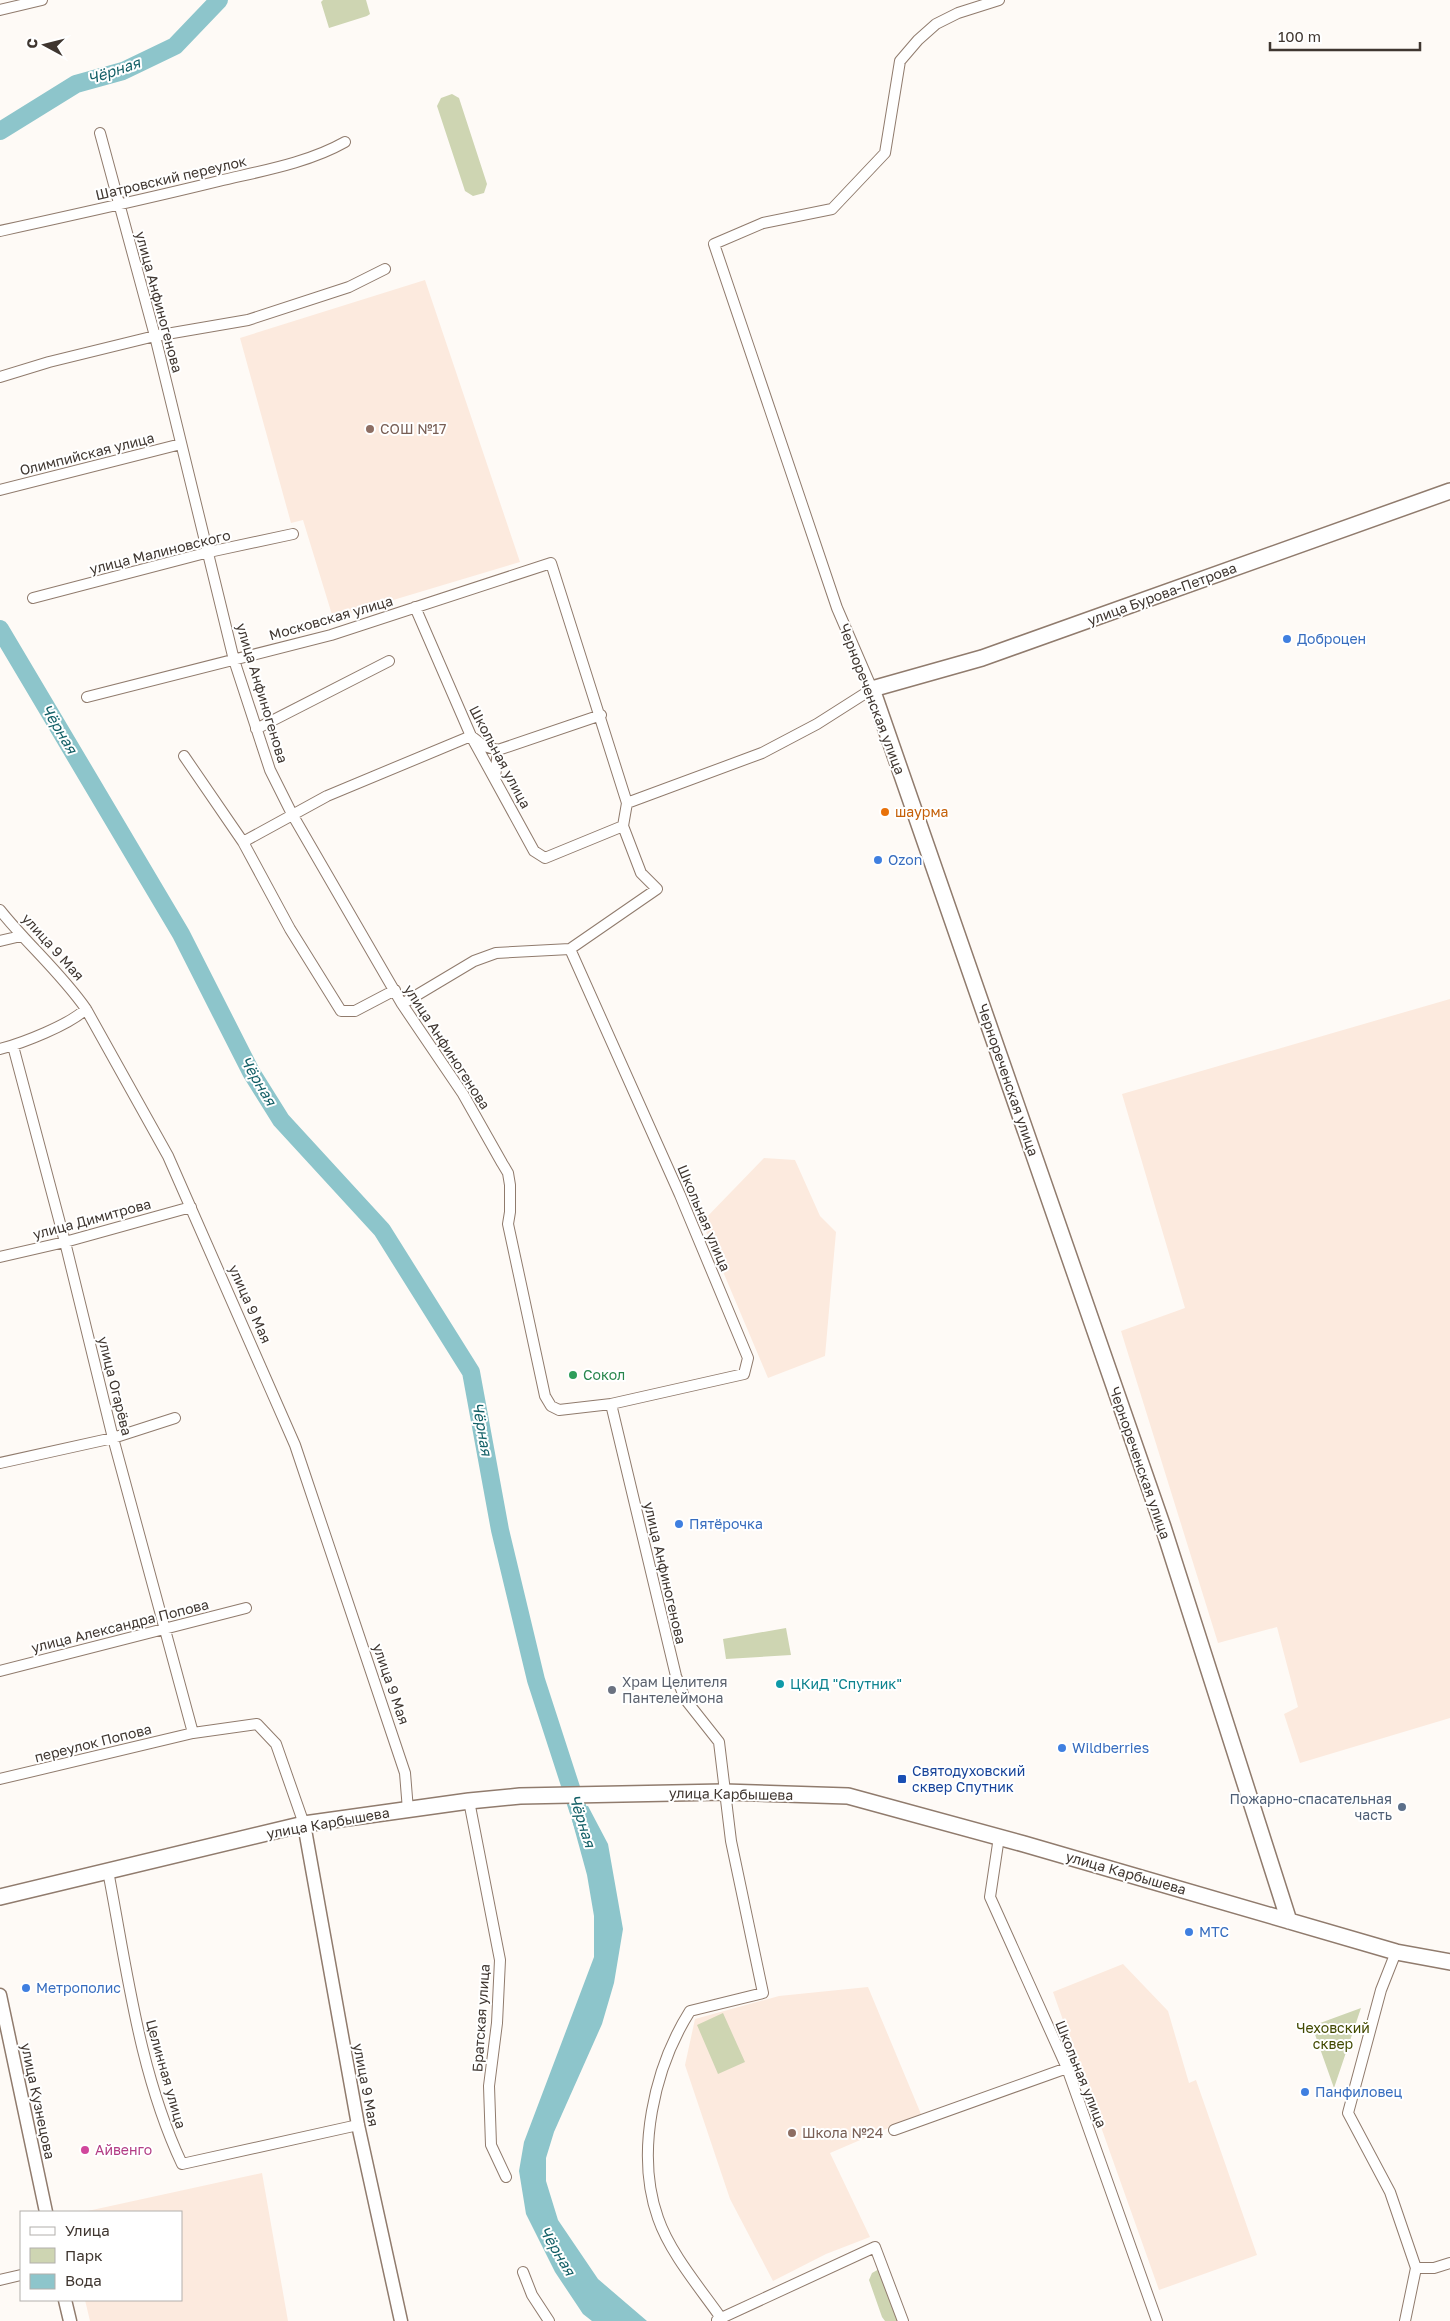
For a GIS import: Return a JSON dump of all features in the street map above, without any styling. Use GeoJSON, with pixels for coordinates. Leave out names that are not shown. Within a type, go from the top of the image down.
{"type":"FeatureCollection","features":[{"type":"Feature","properties":{"kind":"main road","name":"улица Бурова-Петрова"},"geometry":{"type":"LineString","coordinates":[[872,689],[982,658],[1450,491]]}},
{"type":"Feature","properties":{"kind":"main road","name":"Чернореченская улица"},"geometry":{"type":"LineString","coordinates":[[872,689],[1163,1526],[1289,1920]]}},
{"type":"Feature","properties":{"kind":"main road","name":"улица Карбышева"},"geometry":{"type":"LineString","coordinates":[[0,1897],[304,1824],[469,1801],[520,1796],[625,1793],[724,1792],[848,1796],[999,1837],[1396,1952],[1450,1962]]}},
{"type":"Feature","properties":{"kind":"street"},"geometry":{"type":"LineString","coordinates":[[0,10],[42,0]]}},
{"type":"Feature","properties":{"kind":"street","name":"Чернореченская улица"},"geometry":{"type":"LineString","coordinates":[[872,689],[837,608],[714,244],[763,223],[832,209],[885,153],[900,61],[918,40],[936,24],[958,13],[998,0]]}},
{"type":"Feature","properties":{"kind":"street","name":"улица Анфиногенова"},"geometry":{"type":"LineString","coordinates":[[100,133],[155,336],[234,660],[270,770],[292,814],[402,1004],[463,1094],[508,1173],[510,1185],[508,1224],[546,1400],[559,1410],[612,1404],[676,1676],[685,1699],[719,1742],[731,1841],[763,1993],[690,2011],[674,2035],[651,2112],[646,2154],[658,2219],[671,2245],[718,2319]]}},
{"type":"Feature","properties":{"kind":"street","name":"Шатровский переулок"},"geometry":{"type":"LineString","coordinates":[[0,231],[120,205],[324,154],[345,142]]}},
{"type":"Feature","properties":{"kind":"street"},"geometry":{"type":"LineString","coordinates":[[0,377],[49,362],[155,336],[248,320],[349,288],[384,269]]}},
{"type":"Feature","properties":{"kind":"street","name":"Олимпийская улица"},"geometry":{"type":"LineString","coordinates":[[0,490],[181,444]]}},
{"type":"Feature","properties":{"kind":"street","name":"улица Малиновского"},"geometry":{"type":"LineString","coordinates":[[33,598],[209,552],[293,534]]}},
{"type":"Feature","properties":{"kind":"street","name":"Московская улица"},"geometry":{"type":"LineString","coordinates":[[87,697],[331,635],[551,563],[601,715]]}},
{"type":"Feature","properties":{"kind":"street","name":"Школьная улица"},"geometry":{"type":"LineString","coordinates":[[415,607],[471,736],[534,851],[545,858],[623,826]]}},
{"type":"Feature","properties":{"kind":"street"},"geometry":{"type":"LineString","coordinates":[[256,729],[388,661]]}},
{"type":"Feature","properties":{"kind":"street"},"geometry":{"type":"LineString","coordinates":[[627,803],[762,753],[824,720],[872,689]]}},
{"type":"Feature","properties":{"kind":"street"},"geometry":{"type":"LineString","coordinates":[[243,842],[327,796],[471,736],[484,746],[498,750],[601,715],[627,803],[623,826],[641,873],[657,889],[570,949],[496,953],[466,965],[402,1004]]}},
{"type":"Feature","properties":{"kind":"street"},"geometry":{"type":"LineString","coordinates":[[495,778],[498,750]]}},
{"type":"Feature","properties":{"kind":"street"},"geometry":{"type":"LineString","coordinates":[[184,756],[243,842],[290,929],[340,1011],[355,1011],[395,990]]}},
{"type":"Feature","properties":{"kind":"street","name":"улица 9 Мая"},"geometry":{"type":"LineString","coordinates":[[0,910],[21,936],[76,995],[86,1009],[168,1156],[295,1445],[405,1773],[408,1810]]}},
{"type":"Feature","properties":{"kind":"street"},"geometry":{"type":"LineString","coordinates":[[0,941],[21,936]]}},
{"type":"Feature","properties":{"kind":"street","name":"Школьная улица"},"geometry":{"type":"LineString","coordinates":[[570,949],[680,1195],[748,1358],[744,1374],[612,1404]]}},
{"type":"Feature","properties":{"kind":"street"},"geometry":{"type":"LineString","coordinates":[[0,1049],[13,1046],[78,1017],[86,1009]]}},
{"type":"Feature","properties":{"kind":"street","name":"улица Огарёва"},"geometry":{"type":"LineString","coordinates":[[13,1046],[65,1242],[113,1438],[193,1732]]}},
{"type":"Feature","properties":{"kind":"street","name":"улица Димитрова"},"geometry":{"type":"LineString","coordinates":[[0,1257],[65,1242],[191,1207]]}},
{"type":"Feature","properties":{"kind":"street"},"geometry":{"type":"LineString","coordinates":[[510,1212],[518,1222]]}},
{"type":"Feature","properties":{"kind":"street"},"geometry":{"type":"LineString","coordinates":[[0,1463],[113,1438],[175,1418]]}},
{"type":"Feature","properties":{"kind":"street","name":"улица Александра Попова"},"geometry":{"type":"LineString","coordinates":[[0,1671],[246,1608]]}},
{"type":"Feature","properties":{"kind":"street","name":"переулок Попова"},"geometry":{"type":"LineString","coordinates":[[0,1779],[193,1732],[257,1724],[276,1744],[304,1824]]}},
{"type":"Feature","properties":{"kind":"street","name":"Братская улица"},"geometry":{"type":"LineString","coordinates":[[469,1801],[500,1960],[497,2023],[490,2086],[491,2145],[506,2177]]}},
{"type":"Feature","properties":{"kind":"street","name":"улица 9 Мая"},"geometry":{"type":"LineString","coordinates":[[304,1824],[358,2125],[401,2321]]}},
{"type":"Feature","properties":{"kind":"street","name":"Школьная улица"},"geometry":{"type":"LineString","coordinates":[[999,1837],[990,1897],[1067,2068],[1157,2321]]}},
{"type":"Feature","properties":{"kind":"street","name":"Целинная улица"},"geometry":{"type":"LineString","coordinates":[[108,1871],[137,2023],[155,2096],[166,2131],[182,2164],[358,2125]]}},
{"type":"Feature","properties":{"kind":"street"},"geometry":{"type":"LineString","coordinates":[[1396,1952],[1381,1990],[1348,2113],[1390,2192],[1416,2268],[1405,2321]]}},
{"type":"Feature","properties":{"kind":"street","name":"улица Кузнецова"},"geometry":{"type":"LineString","coordinates":[[0,1995],[46,2211]]}},
{"type":"Feature","properties":{"kind":"street"},"geometry":{"type":"LineString","coordinates":[[894,2130],[1067,2068]]}},
{"type":"Feature","properties":{"kind":"street"},"geometry":{"type":"LineString","coordinates":[[718,2319],[875,2247],[903,2321]]}},
{"type":"Feature","properties":{"kind":"street"},"geometry":{"type":"LineString","coordinates":[[1416,2268],[1434,2268],[1450,2263]]}},
{"type":"Feature","properties":{"kind":"street"},"geometry":{"type":"LineString","coordinates":[[522,2272],[532,2295],[549,2321]]}},
{"type":"Feature","properties":{"kind":"street"},"geometry":{"type":"LineString","coordinates":[[0,2280],[20,2275]]}},
{"type":"Feature","properties":{"kind":"street"},"geometry":{"type":"LineString","coordinates":[[65,2301],[70,2321]]}},
{"type":"Feature","properties":{"kind":"shaded area","name":"СОШ №17"},"geometry":{"type":"Polygon","coordinates":[[[425,280],[520,562],[333,618],[303,520],[291,523],[240,338],[425,280]]]}},
{"type":"Feature","properties":{"kind":"shaded area"},"geometry":{"type":"Polygon","coordinates":[[[1450,999],[1450,1718],[1300,1763],[1284,1714],[1298,1707],[1277,1627],[1218,1643],[1121,1331],[1185,1308],[1122,1094],[1450,999]]]}},
{"type":"Feature","properties":{"kind":"shaded area"},"geometry":{"type":"Polygon","coordinates":[[[764,1158],[795,1160],[820,1216],[836,1232],[825,1356],[768,1378],[702,1222],[764,1158]]]}},
{"type":"Feature","properties":{"kind":"shaded area"},"geometry":{"type":"Polygon","coordinates":[[[1123,1964],[1168,2011],[1189,2083],[1196,2080],[1257,2255],[1159,2290],[1053,1992],[1123,1964]]]}},
{"type":"Feature","properties":{"kind":"shaded area","name":"Школа №24"},"geometry":{"type":"Polygon","coordinates":[[[868,1987],[921,2114],[830,2153],[870,2237],[826,2254],[773,2281],[730,2199],[685,2065],[695,2019],[779,1996],[868,1987]]]}},
{"type":"Feature","properties":{"kind":"shaded area"},"geometry":{"type":"Polygon","coordinates":[[[262,2173],[288,2321],[90,2321],[85,2301],[182,2301],[182,2211],[88,2211],[262,2173]]]}},
{"type":"Feature","properties":{"kind":"green space"},"geometry":{"type":"Polygon","coordinates":[[[323,0],[366,0],[370,14],[329,28],[321,2],[323,0]]]}},
{"type":"Feature","properties":{"kind":"green space"},"geometry":{"type":"Polygon","coordinates":[[[452,94],[459,98],[487,184],[484,193],[473,196],[465,191],[437,106],[441,98],[452,94]]]}},
{"type":"Feature","properties":{"kind":"green space"},"geometry":{"type":"Polygon","coordinates":[[[786,1628],[791,1655],[726,1659],[723,1639],[786,1628]]]}},
{"type":"Feature","properties":{"kind":"green space","name":"Чеховский сквер"},"geometry":{"type":"Polygon","coordinates":[[[1361,2008],[1334,2088],[1312,2026],[1361,2008]]]}},
{"type":"Feature","properties":{"kind":"green space"},"geometry":{"type":"Polygon","coordinates":[[[723,2013],[745,2062],[718,2074],[697,2025],[723,2013]]]}},
{"type":"Feature","properties":{"kind":"green space"},"geometry":{"type":"Polygon","coordinates":[[[881,2268],[889,2271],[908,2321],[885,2321],[882,2317],[869,2280],[872,2273],[881,2268]]]}},
{"type":"Feature","properties":{"kind":"water"},"geometry":{"type":"Polygon","coordinates":[[[588,1806],[608,1844],[623,1929],[614,1983],[602,2024],[554,2132],[546,2158],[546,2181],[558,2220],[598,2279],[647,2321],[592,2321],[583,2314],[555,2272],[526,2214],[519,2171],[524,2142],[594,1957],[594,1916],[587,1875],[569,1809],[588,1806]]]}},
{"type":"Feature","properties":{"kind":"waterway","name":"Чёрная"},"geometry":{"type":"LineString","coordinates":[[0,131],[76,84],[123,71],[175,46],[219,0]]}},
{"type":"Feature","properties":{"kind":"waterway","name":"Чёрная"},"geometry":{"type":"LineString","coordinates":[[0,629],[181,934],[251,1072],[281,1120],[382,1230],[471,1372],[500,1530],[536,1680],[585,1831]]}},
{"type":"Feature","properties":{"kind":"place","name":"СОШ №17"},"geometry":{"type":"Point","coordinates":[370,429]}},
{"type":"Feature","properties":{"kind":"place","name":"Доброцен"},"geometry":{"type":"Point","coordinates":[1287,639]}},
{"type":"Feature","properties":{"kind":"place","name":"шаурма"},"geometry":{"type":"Point","coordinates":[885,812]}},
{"type":"Feature","properties":{"kind":"place","name":"Ozon"},"geometry":{"type":"Point","coordinates":[878,860]}},
{"type":"Feature","properties":{"kind":"place","name":"Сокол"},"geometry":{"type":"Point","coordinates":[573,1375]}},
{"type":"Feature","properties":{"kind":"place","name":"Пятёрочка"},"geometry":{"type":"Point","coordinates":[679,1524]}},
{"type":"Feature","properties":{"kind":"place","name":"ЦКиД \"Спутник\""},"geometry":{"type":"Point","coordinates":[780,1684]}},
{"type":"Feature","properties":{"kind":"place","name":"Храм Целителя Пантелеймона"},"geometry":{"type":"Point","coordinates":[612,1690]}},
{"type":"Feature","properties":{"kind":"place","name":"Wildberries"},"geometry":{"type":"Point","coordinates":[1062,1748]}},
{"type":"Feature","properties":{"kind":"place","name":"Святодуховский сквер Спутник"},"geometry":{"type":"Point","coordinates":[902,1779]}},
{"type":"Feature","properties":{"kind":"place","name":"Пожарно-спасательная часть"},"geometry":{"type":"Point","coordinates":[1402,1807]}},
{"type":"Feature","properties":{"kind":"place","name":"МТС"},"geometry":{"type":"Point","coordinates":[1189,1932]}},
{"type":"Feature","properties":{"kind":"place","name":"Метрополис"},"geometry":{"type":"Point","coordinates":[26,1988]}},
{"type":"Feature","properties":{"kind":"place","name":"Панфиловец"},"geometry":{"type":"Point","coordinates":[1305,2092]}},
{"type":"Feature","properties":{"kind":"place","name":"Школа №24"},"geometry":{"type":"Point","coordinates":[792,2133]}},
{"type":"Feature","properties":{"kind":"place","name":"Айвенго"},"geometry":{"type":"Point","coordinates":[85,2150]}}]}
